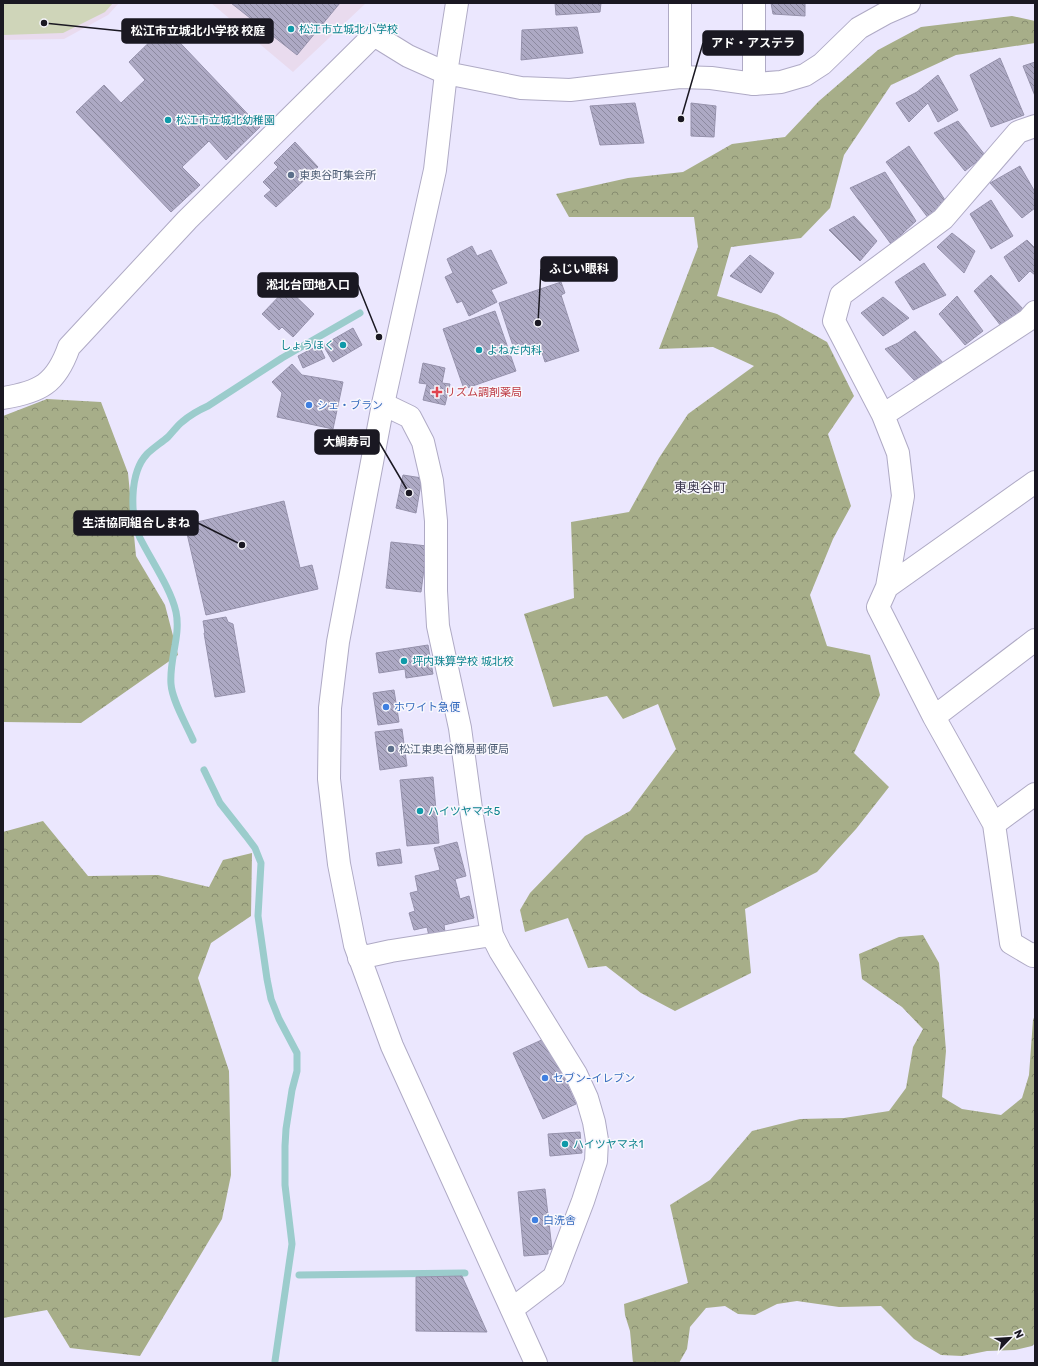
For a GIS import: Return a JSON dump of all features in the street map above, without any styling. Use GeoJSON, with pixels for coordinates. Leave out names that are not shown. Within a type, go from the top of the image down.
{"type":"FeatureCollection","features":[{"type":"Feature","properties":{"kind":"street"},"geometry":{"type":"LineString","coordinates":[[457,3],[446,73],[435,170],[383,404],[338,642],[330,708],[330,780],[339,864],[355,945],[359,958],[392,1046],[536,1363]]}},
{"type":"Feature","properties":{"kind":"street"},"geometry":{"type":"LineString","coordinates":[[680,3],[680,77]]}},
{"type":"Feature","properties":{"kind":"street"},"geometry":{"type":"LineString","coordinates":[[754,3],[754,84]]}},
{"type":"Feature","properties":{"kind":"street"},"geometry":{"type":"LineString","coordinates":[[3,398],[26,394],[48,382],[63,362],[69,346],[187,220],[374,35],[408,56],[446,73],[521,88],[570,90],[680,77],[711,78],[754,84],[782,82],[805,75],[822,64],[859,28],[886,13],[909,3]]}},
{"type":"Feature","properties":{"kind":"street"},"geometry":{"type":"LineString","coordinates":[[1035,126],[1018,132],[944,220],[841,294],[834,321],[883,415],[898,453],[903,496],[887,587],[878,607],[934,717],[994,824],[1011,943],[1033,956],[1035,954]]}},
{"type":"Feature","properties":{"kind":"street"},"geometry":{"type":"LineString","coordinates":[[883,415],[1028,320],[1035,312]]}},
{"type":"Feature","properties":{"kind":"street"},"geometry":{"type":"LineString","coordinates":[[383,404],[410,417],[423,442],[432,481],[436,521],[436,591],[438,626],[460,728],[472,816],[492,935],[500,951],[576,1074],[588,1098],[597,1140],[596,1161],[583,1201],[554,1277],[512,1309]]}},
{"type":"Feature","properties":{"kind":"street"},"geometry":{"type":"LineString","coordinates":[[887,587],[1035,482]]}},
{"type":"Feature","properties":{"kind":"street"},"geometry":{"type":"LineString","coordinates":[[934,717],[1035,640]]}},
{"type":"Feature","properties":{"kind":"street"},"geometry":{"type":"LineString","coordinates":[[994,824],[1035,794]]}},
{"type":"Feature","properties":{"kind":"street"},"geometry":{"type":"LineString","coordinates":[[359,958],[391,951],[492,935]]}},
{"type":"Feature","properties":{"kind":"shaded area"},"geometry":{"type":"Polygon","coordinates":[[[3,3],[119,3],[108,15],[64,39],[3,40],[3,3]]]}},
{"type":"Feature","properties":{"kind":"shaded area","name":"松江市立城北小学校"},"geometry":{"type":"Polygon","coordinates":[[[211,3],[366,3],[293,72],[211,3]]]}},
{"type":"Feature","properties":{"kind":"green space"},"geometry":{"type":"Polygon","coordinates":[[[3,3],[113,3],[105,12],[63,33],[3,35],[3,3]]]}},
{"type":"Feature","properties":{"kind":"green space"},"geometry":{"type":"Polygon","coordinates":[[[1012,16],[1035,21],[1035,43],[956,55],[891,85],[844,155],[830,208],[801,238],[731,247],[717,296],[777,314],[827,342],[854,396],[828,434],[851,506],[833,539],[810,595],[827,646],[870,655],[880,695],[854,753],[889,787],[856,829],[817,872],[745,909],[751,973],[675,1011],[641,993],[606,966],[588,968],[568,918],[525,932],[520,910],[530,893],[585,836],[630,811],[676,749],[658,704],[623,719],[607,696],[553,707],[524,614],[574,598],[571,522],[629,512],[659,458],[688,414],[754,366],[713,347],[659,349],[698,247],[694,217],[569,217],[556,194],[628,178],[683,172],[732,144],[785,137],[819,101],[878,50],[921,27],[1012,16]]]}},
{"type":"Feature","properties":{"kind":"green space"},"geometry":{"type":"Polygon","coordinates":[[[47,399],[101,402],[128,473],[136,556],[165,605],[178,655],[81,723],[3,722],[3,416],[47,399]]]}},
{"type":"Feature","properties":{"kind":"green space"},"geometry":{"type":"Polygon","coordinates":[[[43,821],[88,876],[158,875],[209,887],[223,860],[252,853],[251,916],[211,943],[198,978],[229,1071],[231,1175],[222,1219],[140,1356],[70,1348],[47,1310],[3,1318],[3,832],[43,821]]]}},
{"type":"Feature","properties":{"kind":"green space"},"geometry":{"type":"Polygon","coordinates":[[[923,935],[939,963],[946,1051],[942,1097],[962,1109],[1001,1115],[1022,1098],[1029,1075],[1033,1020],[1035,1015],[1035,1343],[1032,1346],[1015,1350],[987,1351],[962,1356],[941,1355],[914,1339],[881,1306],[839,1307],[797,1301],[777,1304],[755,1315],[738,1314],[725,1306],[706,1308],[690,1327],[687,1349],[679,1363],[633,1363],[630,1331],[625,1315],[624,1304],[688,1283],[670,1205],[710,1180],[752,1131],[800,1119],[844,1118],[889,1111],[906,1088],[913,1047],[923,1029],[902,1007],[862,979],[859,954],[899,937],[923,935]]]}},
{"type":"Feature","properties":{"kind":"building","name":"松江市立城北小学校"},"geometry":{"type":"Polygon","coordinates":[[[231,3],[340,3],[297,55],[231,3]]]}},
{"type":"Feature","properties":{"kind":"building"},"geometry":{"type":"Polygon","coordinates":[[[555,3],[601,3],[600,12],[556,15],[555,3]]]}},
{"type":"Feature","properties":{"kind":"building"},"geometry":{"type":"Polygon","coordinates":[[[771,3],[805,3],[805,16],[773,14],[771,3]]]}},
{"type":"Feature","properties":{"kind":"building","name":"松江市立城北幼稚園"},"geometry":{"type":"Polygon","coordinates":[[[165,27],[260,127],[226,160],[209,141],[182,167],[200,185],[171,212],[76,112],[104,85],[121,103],[145,80],[129,62],[165,27]]]}},
{"type":"Feature","properties":{"kind":"building"},"geometry":{"type":"Polygon","coordinates":[[[577,27],[583,53],[521,60],[522,30],[577,27]]]}},
{"type":"Feature","properties":{"kind":"building"},"geometry":{"type":"Polygon","coordinates":[[[1000,58],[1024,115],[991,127],[970,75],[1000,58]]]}},
{"type":"Feature","properties":{"kind":"building"},"geometry":{"type":"Polygon","coordinates":[[[1035,62],[1035,96],[1023,66],[1035,62]]]}},
{"type":"Feature","properties":{"kind":"building"},"geometry":{"type":"Polygon","coordinates":[[[938,75],[958,110],[938,122],[928,103],[909,122],[896,103],[917,92],[938,75]]]}},
{"type":"Feature","properties":{"kind":"building"},"geometry":{"type":"Polygon","coordinates":[[[635,103],[644,143],[600,145],[590,106],[635,103]]]}},
{"type":"Feature","properties":{"kind":"building"},"geometry":{"type":"Polygon","coordinates":[[[691,103],[716,106],[714,137],[691,136],[691,103]]]}},
{"type":"Feature","properties":{"kind":"building"},"geometry":{"type":"Polygon","coordinates":[[[958,121],[985,155],[965,171],[934,133],[958,121]]]}},
{"type":"Feature","properties":{"kind":"building","name":"東奥谷町集会所"},"geometry":{"type":"Polygon","coordinates":[[[295,142],[318,167],[276,207],[264,196],[271,190],[263,182],[278,167],[274,163],[295,142]]]}},
{"type":"Feature","properties":{"kind":"building"},"geometry":{"type":"Polygon","coordinates":[[[909,146],[947,203],[929,219],[886,162],[909,146]]]}},
{"type":"Feature","properties":{"kind":"building"},"geometry":{"type":"Polygon","coordinates":[[[1020,166],[1035,192],[1035,208],[1022,218],[990,183],[1020,166]]]}},
{"type":"Feature","properties":{"kind":"building"},"geometry":{"type":"Polygon","coordinates":[[[885,172],[916,221],[891,244],[850,188],[885,172]]]}},
{"type":"Feature","properties":{"kind":"building"},"geometry":{"type":"Polygon","coordinates":[[[991,200],[1013,236],[991,249],[970,214],[991,200]]]}},
{"type":"Feature","properties":{"kind":"building"},"geometry":{"type":"Polygon","coordinates":[[[854,216],[877,241],[860,261],[829,230],[854,216]]]}},
{"type":"Feature","properties":{"kind":"building"},"geometry":{"type":"Polygon","coordinates":[[[952,233],[975,251],[964,273],[937,247],[952,233]]]}},
{"type":"Feature","properties":{"kind":"building"},"geometry":{"type":"Polygon","coordinates":[[[1027,240],[1035,248],[1035,275],[1030,271],[1019,282],[1004,257],[1027,240]]]}},
{"type":"Feature","properties":{"kind":"building"},"geometry":{"type":"Polygon","coordinates":[[[472,246],[477,256],[491,250],[507,283],[491,290],[497,302],[469,316],[462,301],[457,303],[445,277],[453,273],[447,259],[472,246]]]}},
{"type":"Feature","properties":{"kind":"building"},"geometry":{"type":"Polygon","coordinates":[[[750,255],[774,273],[761,293],[730,276],[750,255]]]}},
{"type":"Feature","properties":{"kind":"building"},"geometry":{"type":"Polygon","coordinates":[[[924,263],[946,295],[913,310],[895,282],[924,263]]]}},
{"type":"Feature","properties":{"kind":"building"},"geometry":{"type":"Polygon","coordinates":[[[991,275],[1024,310],[1001,326],[974,291],[991,275]]]}},
{"type":"Feature","properties":{"kind":"building"},"geometry":{"type":"Polygon","coordinates":[[[561,282],[565,293],[561,295],[579,351],[545,362],[539,343],[515,352],[499,303],[561,282]]]}},
{"type":"Feature","properties":{"kind":"building"},"geometry":{"type":"Polygon","coordinates":[[[287,288],[314,314],[293,337],[282,327],[279,330],[262,314],[287,288]]]}},
{"type":"Feature","properties":{"kind":"building"},"geometry":{"type":"Polygon","coordinates":[[[957,296],[983,331],[965,345],[939,314],[957,296]]]}},
{"type":"Feature","properties":{"kind":"building"},"geometry":{"type":"Polygon","coordinates":[[[883,297],[909,318],[883,336],[861,313],[883,297]]]}},
{"type":"Feature","properties":{"kind":"building","name":"よねだ内科"},"geometry":{"type":"Polygon","coordinates":[[[495,311],[516,371],[464,389],[443,329],[495,311]]]}},
{"type":"Feature","properties":{"kind":"building","name":"しょうほく"},"geometry":{"type":"Polygon","coordinates":[[[353,328],[362,345],[333,362],[323,345],[353,328]]]}},
{"type":"Feature","properties":{"kind":"building"},"geometry":{"type":"Polygon","coordinates":[[[915,331],[944,364],[914,380],[885,349],[898,343],[915,331]]]}},
{"type":"Feature","properties":{"kind":"building"},"geometry":{"type":"Polygon","coordinates":[[[319,345],[325,358],[303,368],[298,356],[319,345]]]}},
{"type":"Feature","properties":{"kind":"building","name":"リズム調剤薬局"},"geometry":{"type":"Polygon","coordinates":[[[423,363],[445,368],[442,383],[450,384],[445,405],[423,400],[427,384],[419,383],[423,363]]]}},
{"type":"Feature","properties":{"kind":"building","name":"シェ・ブラン"},"geometry":{"type":"Polygon","coordinates":[[[292,364],[302,375],[343,382],[333,429],[277,417],[282,393],[272,382],[292,364]]]}},
{"type":"Feature","properties":{"kind":"building"},"geometry":{"type":"Polygon","coordinates":[[[403,475],[422,478],[416,513],[396,508],[403,475]]]}},
{"type":"Feature","properties":{"kind":"building"},"geometry":{"type":"Polygon","coordinates":[[[284,501],[300,568],[312,565],[318,589],[206,615],[185,525],[284,501]]]}},
{"type":"Feature","properties":{"kind":"building"},"geometry":{"type":"Polygon","coordinates":[[[391,542],[427,546],[421,592],[386,588],[391,542]]]}},
{"type":"Feature","properties":{"kind":"building"},"geometry":{"type":"Polygon","coordinates":[[[226,617],[228,622],[233,624],[245,692],[215,697],[203,621],[226,617]]]}},
{"type":"Feature","properties":{"kind":"building","name":"坪内珠算学校 城北校"},"geometry":{"type":"Polygon","coordinates":[[[428,645],[433,674],[406,678],[405,669],[379,673],[376,653],[428,645]]]}},
{"type":"Feature","properties":{"kind":"building","name":"ホワイト急便"},"geometry":{"type":"Polygon","coordinates":[[[394,690],[399,722],[378,725],[373,693],[394,690]]]}},
{"type":"Feature","properties":{"kind":"building"},"geometry":{"type":"Polygon","coordinates":[[[402,729],[407,766],[380,770],[375,732],[402,729]]]}},
{"type":"Feature","properties":{"kind":"building","name":"ハイツヤマネ5"},"geometry":{"type":"Polygon","coordinates":[[[433,777],[439,843],[407,846],[400,780],[433,777]]]}},
{"type":"Feature","properties":{"kind":"building"},"geometry":{"type":"Polygon","coordinates":[[[457,842],[466,876],[455,879],[460,899],[469,896],[474,918],[444,925],[445,932],[429,936],[427,927],[414,930],[409,913],[415,911],[410,893],[418,891],[415,876],[440,870],[434,848],[457,842]]]}},
{"type":"Feature","properties":{"kind":"building"},"geometry":{"type":"Polygon","coordinates":[[[400,849],[402,863],[378,866],[376,853],[400,849]]]}},
{"type":"Feature","properties":{"kind":"building","name":"セブン-イレブン"},"geometry":{"type":"Polygon","coordinates":[[[546,1038],[576,1104],[543,1119],[513,1053],[546,1038]]]}},
{"type":"Feature","properties":{"kind":"building","name":"ハイツヤマネ1"},"geometry":{"type":"Polygon","coordinates":[[[580,1132],[582,1153],[550,1156],[548,1134],[580,1132]]]}},
{"type":"Feature","properties":{"kind":"building","name":"白洗舎"},"geometry":{"type":"Polygon","coordinates":[[[545,1189],[552,1249],[548,1250],[548,1254],[524,1256],[518,1192],[545,1189]]]}},
{"type":"Feature","properties":{"kind":"building"},"geometry":{"type":"Polygon","coordinates":[[[462,1276],[487,1332],[416,1331],[416,1277],[462,1276]]]}},
{"type":"Feature","properties":{"kind":"waterway"},"geometry":{"type":"LineString","coordinates":[[193,740],[177,705],[171,684],[177,630],[176,612],[170,594],[140,538],[134,518],[133,495],[137,472],[141,462],[147,454],[168,437],[188,417],[208,406],[282,358],[360,313]]}},
{"type":"Feature","properties":{"kind":"waterway"},"geometry":{"type":"LineString","coordinates":[[204,770],[220,803],[255,848],[261,863],[258,916],[267,979],[271,999],[279,1019],[297,1053],[297,1071],[292,1090],[285,1146],[285,1185],[292,1244],[275,1361]]}},
{"type":"Feature","properties":{"kind":"waterway"},"geometry":{"type":"LineString","coordinates":[[299,1275],[465,1273]]}},
{"type":"Feature","properties":{"kind":"place","name":"松江市立城北小学校 校庭"},"geometry":{"type":"Point","coordinates":[44,23]}},
{"type":"Feature","properties":{"kind":"place","name":"松江市立城北小学校"},"geometry":{"type":"Point","coordinates":[291,29]}},
{"type":"Feature","properties":{"kind":"place","name":"アド・アステラ"},"geometry":{"type":"Point","coordinates":[681,119]}},
{"type":"Feature","properties":{"kind":"place","name":"松江市立城北幼稚園"},"geometry":{"type":"Point","coordinates":[168,120]}},
{"type":"Feature","properties":{"kind":"place","name":"東奥谷町集会所"},"geometry":{"type":"Point","coordinates":[291,175]}},
{"type":"Feature","properties":{"kind":"place","name":"ふじい眼科"},"geometry":{"type":"Point","coordinates":[538,323]}},
{"type":"Feature","properties":{"kind":"place","name":"淞北台団地入口"},"geometry":{"type":"Point","coordinates":[379,337]}},
{"type":"Feature","properties":{"kind":"place","name":"しょうほく"},"geometry":{"type":"Point","coordinates":[343,345]}},
{"type":"Feature","properties":{"kind":"place","name":"よねだ内科"},"geometry":{"type":"Point","coordinates":[479,350]}},
{"type":"Feature","properties":{"kind":"place","name":"リズム調剤薬局"},"geometry":{"type":"Point","coordinates":[437,392]}},
{"type":"Feature","properties":{"kind":"place","name":"シェ・ブラン"},"geometry":{"type":"Point","coordinates":[309,405]}},
{"type":"Feature","properties":{"kind":"place","name":"大鯛寿司"},"geometry":{"type":"Point","coordinates":[409,493]}},
{"type":"Feature","properties":{"kind":"place","name":"生活協同組合しまね"},"geometry":{"type":"Point","coordinates":[242,545]}},
{"type":"Feature","properties":{"kind":"place","name":"坪内珠算学校 城北校"},"geometry":{"type":"Point","coordinates":[404,661]}},
{"type":"Feature","properties":{"kind":"place","name":"ホワイト急便"},"geometry":{"type":"Point","coordinates":[386,707]}},
{"type":"Feature","properties":{"kind":"place","name":"松江東奥谷簡易郵便局"},"geometry":{"type":"Point","coordinates":[391,749]}},
{"type":"Feature","properties":{"kind":"place","name":"ハイツヤマネ5"},"geometry":{"type":"Point","coordinates":[420,811]}},
{"type":"Feature","properties":{"kind":"place","name":"セブン-イレブン"},"geometry":{"type":"Point","coordinates":[545,1078]}},
{"type":"Feature","properties":{"kind":"place","name":"ハイツヤマネ1"},"geometry":{"type":"Point","coordinates":[565,1144]}},
{"type":"Feature","properties":{"kind":"place","name":"白洗舎"},"geometry":{"type":"Point","coordinates":[535,1220]}},
{"type":"Feature","properties":{"kind":"district","name":"東奥谷町"},"geometry":{"type":"Point","coordinates":[700,487]}}]}
